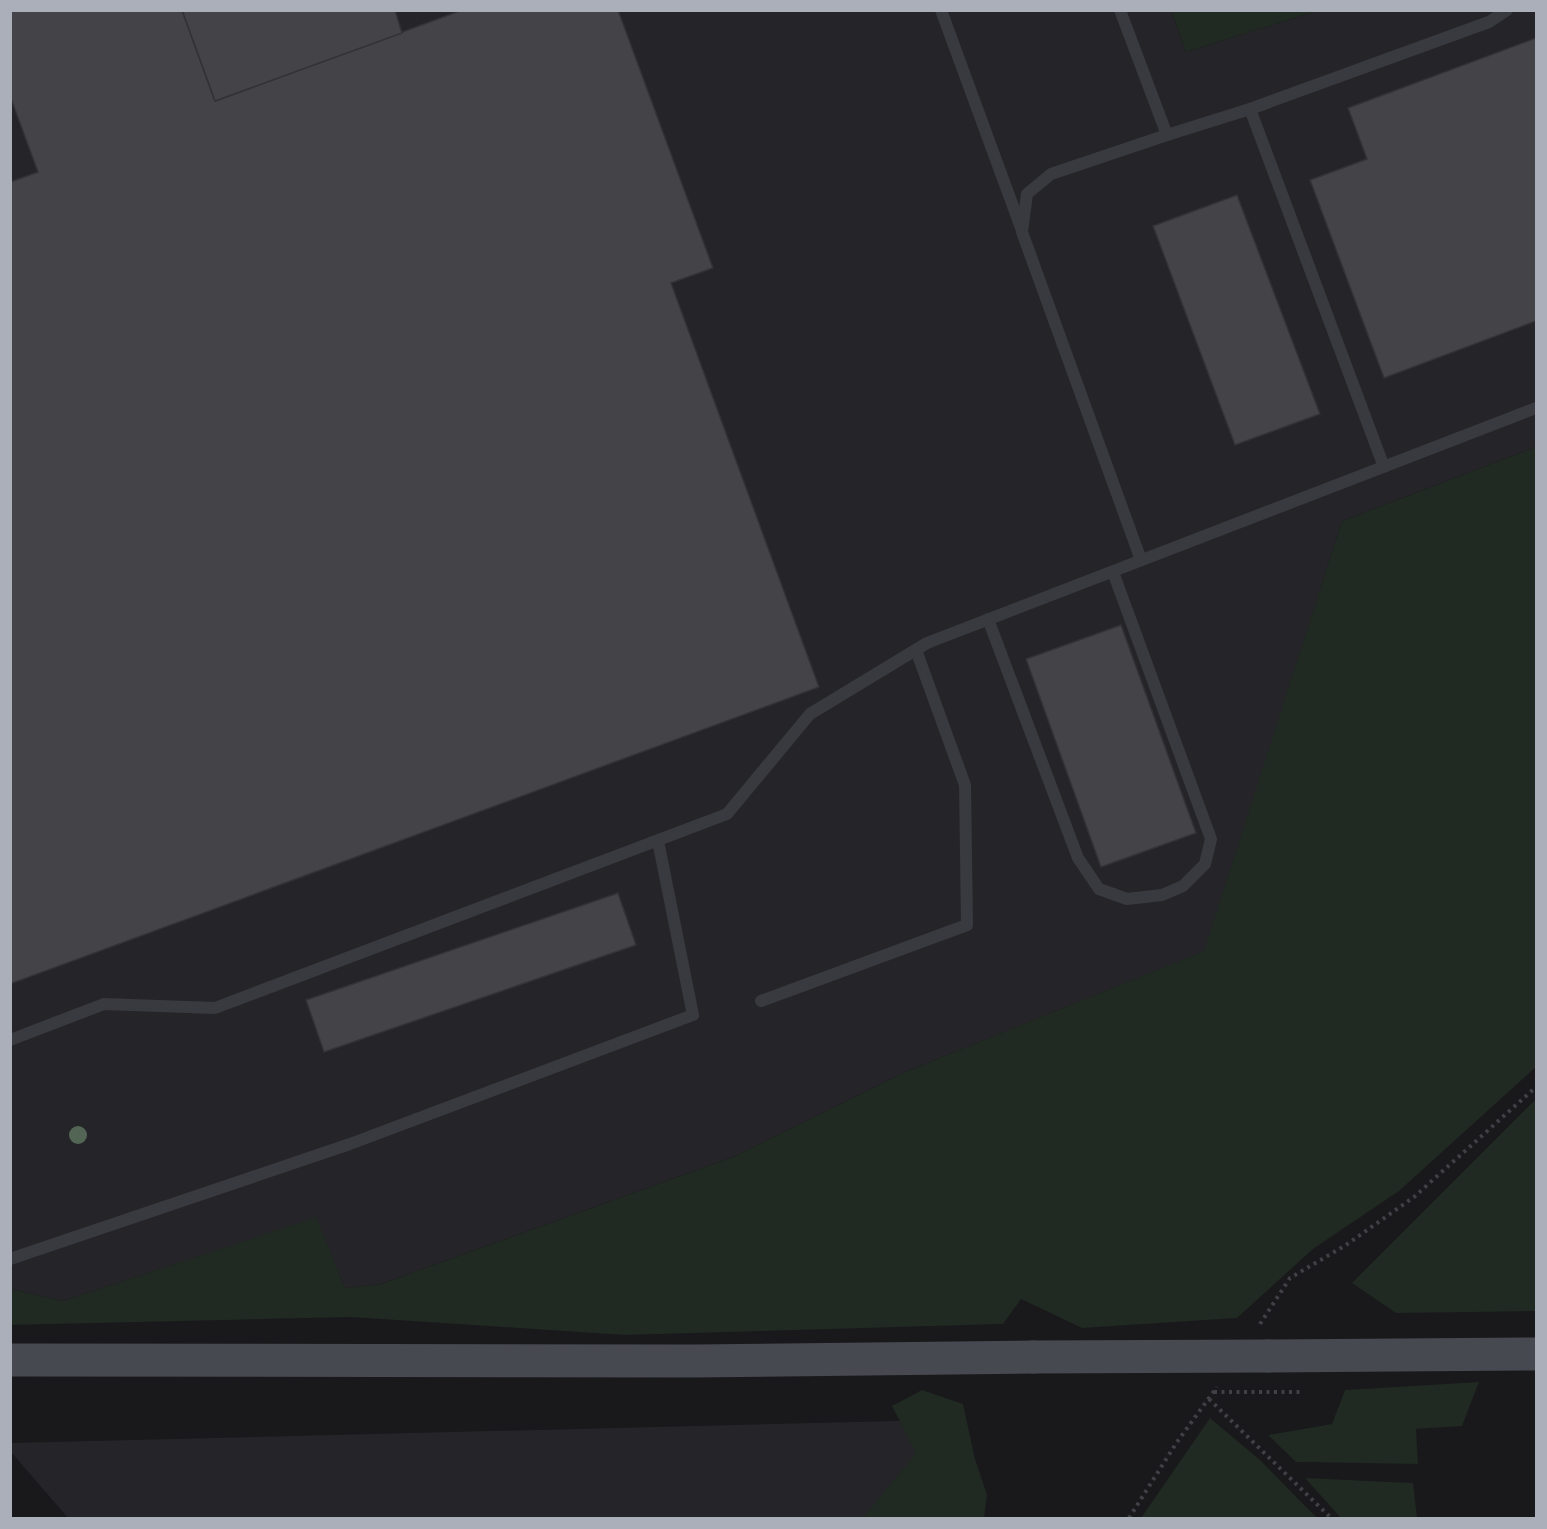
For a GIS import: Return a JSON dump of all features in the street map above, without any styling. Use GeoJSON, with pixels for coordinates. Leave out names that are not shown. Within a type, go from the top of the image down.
{"type":"FeatureCollection","features":[{"type":"Feature","properties":{"kind":"main road"},"geometry":{"type":"LineString","coordinates":[[10,1360],[694,1361],[1034,1357],[1263,1341],[1536,1354]]}},
{"type":"Feature","properties":{"kind":"lane"},"geometry":{"type":"LineString","coordinates":[[941,10],[1141,560]]}},
{"type":"Feature","properties":{"kind":"lane"},"geometry":{"type":"LineString","coordinates":[[1120,10],[1167,135]]}},
{"type":"Feature","properties":{"kind":"lane"},"geometry":{"type":"LineString","coordinates":[[1022,232],[1027,194],[1051,174],[1250,109],[1489,22],[1507,10]]}},
{"type":"Feature","properties":{"kind":"lane"},"geometry":{"type":"LineString","coordinates":[[1250,109],[1384,467]]}},
{"type":"Feature","properties":{"kind":"lane"},"geometry":{"type":"LineString","coordinates":[[10,1040],[104,1004],[215,1008],[727,814],[810,714],[927,643],[1536,408]]}},
{"type":"Feature","properties":{"kind":"lane"},"geometry":{"type":"LineString","coordinates":[[988,619],[1078,858],[1099,889],[1127,899],[1162,895],[1183,886],[1205,864],[1211,839],[1113,572]]}},
{"type":"Feature","properties":{"kind":"lane"},"geometry":{"type":"LineString","coordinates":[[761,1001],[967,925],[965,785],[916,650]]}},
{"type":"Feature","properties":{"kind":"lane"},"geometry":{"type":"LineString","coordinates":[[10,1259],[350,1144],[693,1016],[658,841]]}},
{"type":"Feature","properties":{"kind":"path"},"geometry":{"type":"LineString","coordinates":[[1263,1341],[1290,1278],[1346,1245],[1414,1197],[1536,1087]]}},
{"type":"Feature","properties":{"kind":"path"},"geometry":{"type":"LineString","coordinates":[[1129,1518],[1177,1442],[1220,1383]]}},
{"type":"Feature","properties":{"kind":"path"},"geometry":{"type":"LineString","coordinates":[[1214,1392],[1301,1392]]}},
{"type":"Feature","properties":{"kind":"path"},"geometry":{"type":"LineString","coordinates":[[1209,1399],[1331,1518]]}},
{"type":"Feature","properties":{"kind":"shaded area"},"geometry":{"type":"Polygon","coordinates":[[[1171,10],[1186,52],[1317,11],[1536,11],[1536,447],[1342,521],[1205,951],[905,1072],[733,1157],[381,1284],[345,1288],[315,1218],[63,1301],[11,1289],[11,11],[1171,10]]]}},
{"type":"Feature","properties":{"kind":"shaded area"},"geometry":{"type":"Polygon","coordinates":[[[1171,10],[1317,10],[1317,11],[1186,52],[1171,10]]]}},
{"type":"Feature","properties":{"kind":"shaded area"},"geometry":{"type":"Polygon","coordinates":[[[1536,447],[1536,1067],[1399,1191],[1313,1249],[1237,1318],[1082,1328],[1021,1299],[1003,1324],[624,1335],[351,1317],[11,1325],[11,1289],[63,1301],[316,1217],[345,1288],[381,1284],[733,1157],[905,1072],[1204,951],[1342,521],[1536,447]]]}},
{"type":"Feature","properties":{"kind":"shaded area"},"geometry":{"type":"Polygon","coordinates":[[[1536,1099],[1536,1311],[1396,1313],[1352,1283],[1536,1099]]]}},
{"type":"Feature","properties":{"kind":"shaded area"},"geometry":{"type":"Polygon","coordinates":[[[1479,1382],[1462,1426],[1416,1429],[1418,1464],[1296,1462],[1268,1435],[1332,1424],[1345,1390],[1479,1382]]]}},
{"type":"Feature","properties":{"kind":"shaded area"},"geometry":{"type":"Polygon","coordinates":[[[922,1390],[963,1404],[975,1459],[987,1495],[984,1518],[863,1518],[916,1453],[892,1406],[922,1390]]]}},
{"type":"Feature","properties":{"kind":"shaded area"},"geometry":{"type":"Polygon","coordinates":[[[1210,1418],[1260,1460],[1317,1518],[1141,1518],[1210,1418]]]}},
{"type":"Feature","properties":{"kind":"shaded area"},"geometry":{"type":"Polygon","coordinates":[[[937,1420],[904,1518],[68,1518],[11,1452],[10,1443],[937,1420]]]}},
{"type":"Feature","properties":{"kind":"shaded area"},"geometry":{"type":"Polygon","coordinates":[[[1305,1478],[1413,1483],[1417,1518],[1341,1518],[1305,1478]]]}},
{"type":"Feature","properties":{"kind":"building"},"geometry":{"type":"Polygon","coordinates":[[[10,10],[182,10],[215,101],[462,10],[618,10],[713,268],[671,283],[819,687],[10,984],[10,182],[38,172],[10,96],[10,10]]]}},
{"type":"Feature","properties":{"kind":"building"},"geometry":{"type":"Polygon","coordinates":[[[182,10],[395,10],[402,33],[215,101],[182,10]]]}},
{"type":"Feature","properties":{"kind":"building"},"geometry":{"type":"Polygon","coordinates":[[[1536,38],[1536,321],[1384,378],[1310,180],[1367,159],[1348,108],[1536,38]]]}},
{"type":"Feature","properties":{"kind":"building"},"geometry":{"type":"Polygon","coordinates":[[[1237,195],[1320,414],[1235,445],[1153,226],[1237,195]]]}},
{"type":"Feature","properties":{"kind":"building"},"geometry":{"type":"Polygon","coordinates":[[[1121,625],[1196,833],[1101,867],[1026,659],[1121,625]]]}},
{"type":"Feature","properties":{"kind":"building"},"geometry":{"type":"Polygon","coordinates":[[[618,893],[636,945],[324,1052],[306,1000],[618,893]]]}}]}
